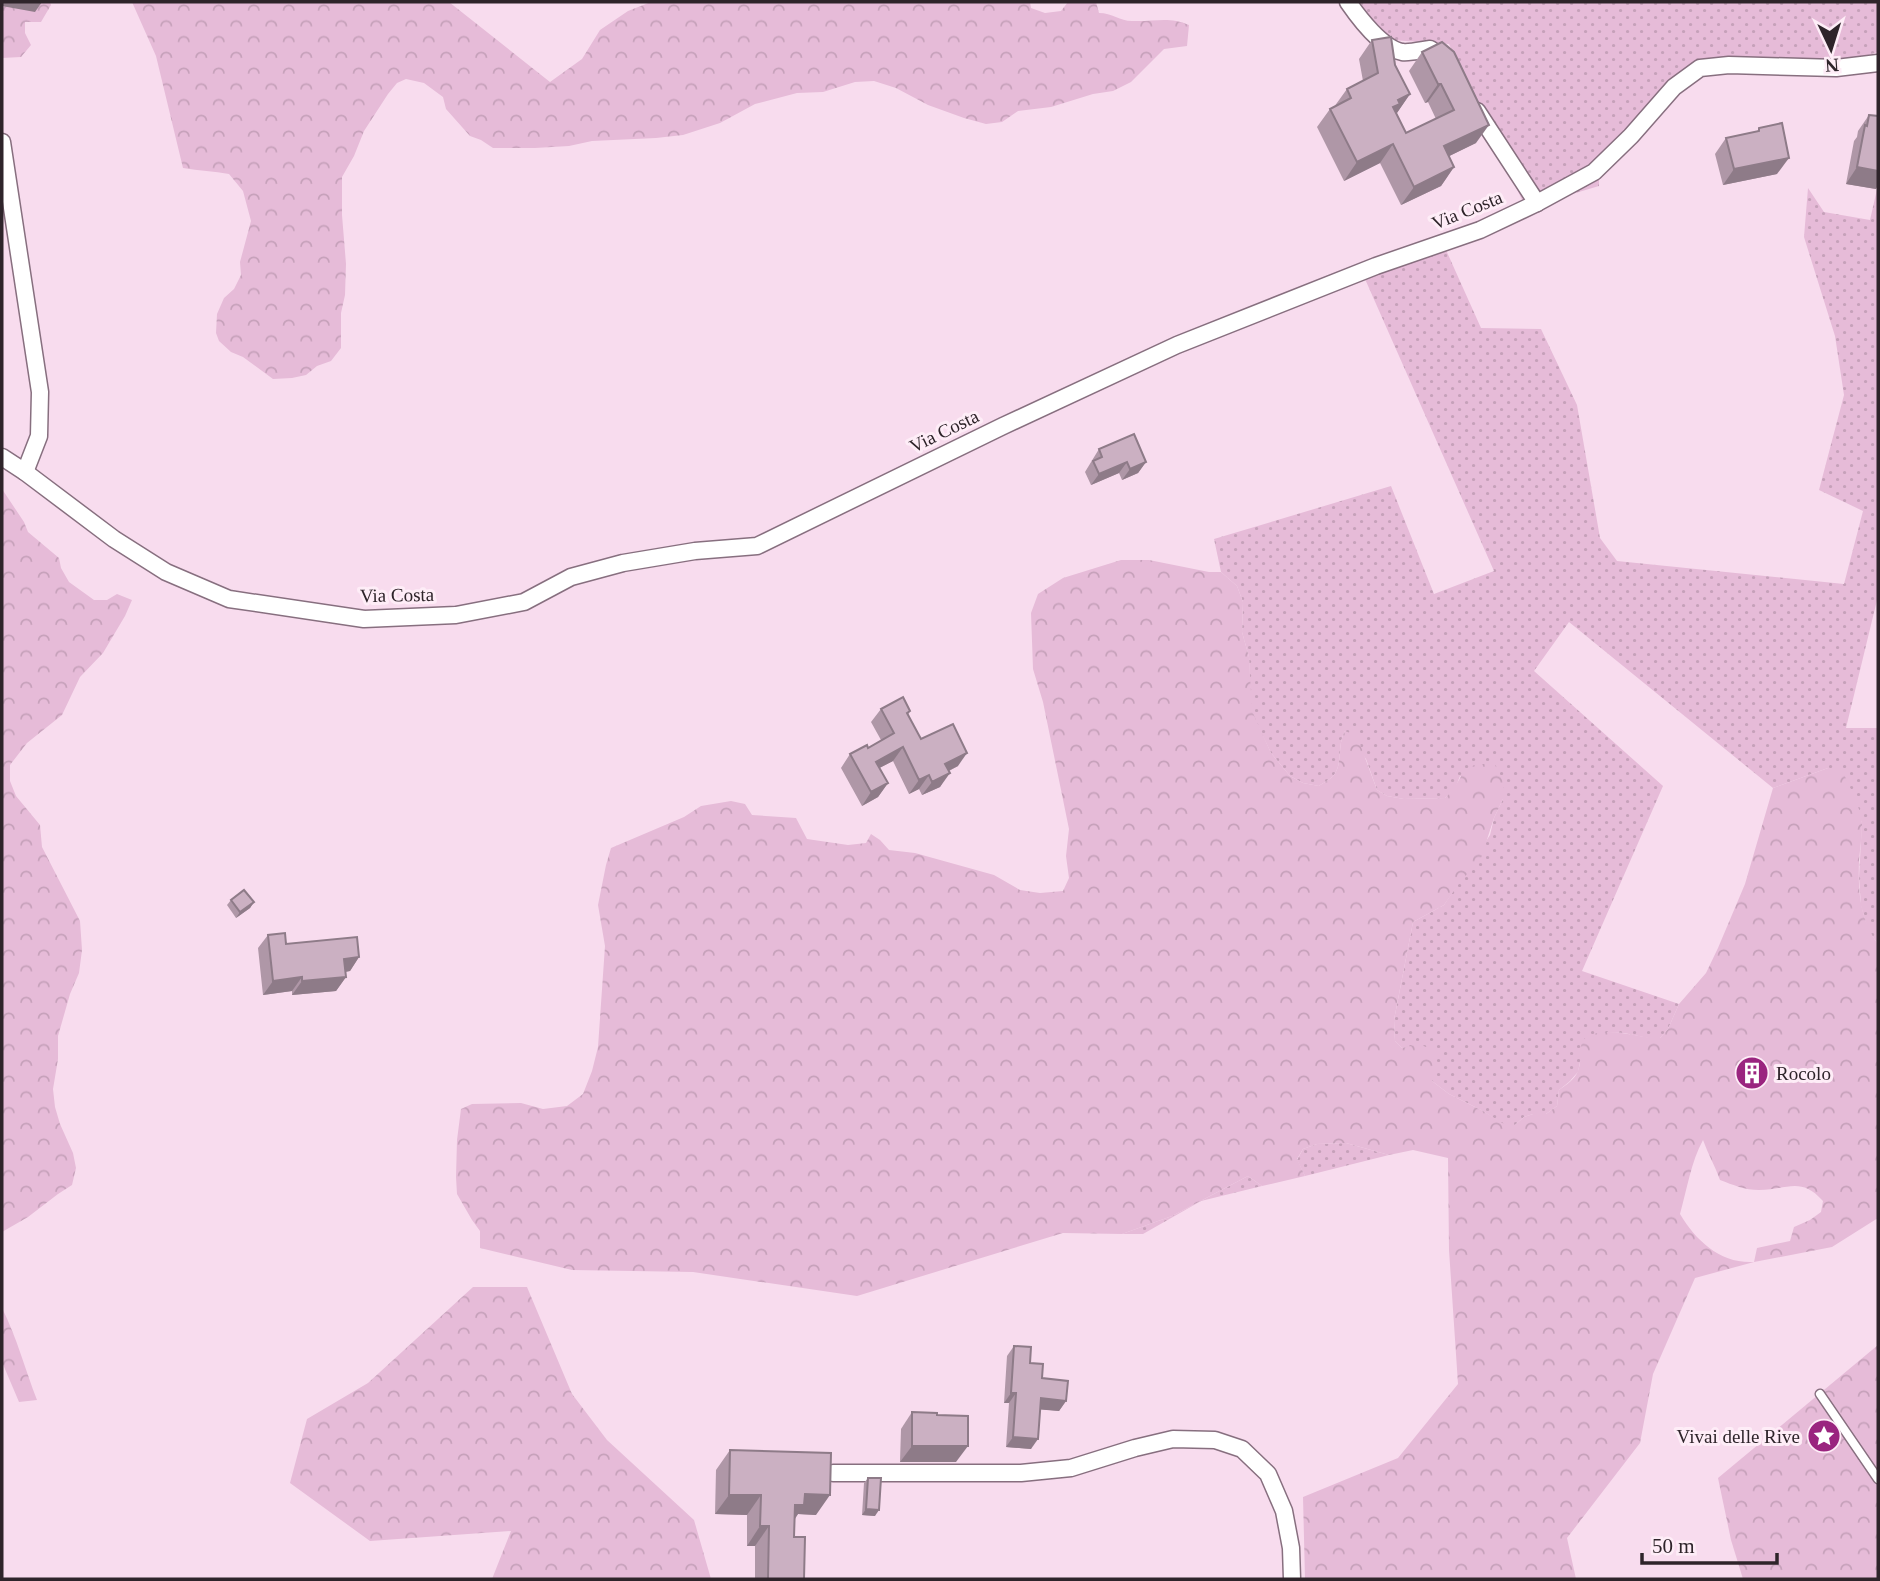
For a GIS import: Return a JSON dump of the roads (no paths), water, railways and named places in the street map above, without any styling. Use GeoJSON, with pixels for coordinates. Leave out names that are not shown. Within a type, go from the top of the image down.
{"type":"FeatureCollection","features":[{"type":"Feature","properties":{"kind":"street"},"geometry":{"type":"LineString","coordinates":[[1349,2],[1386,46],[1403,52],[1430,49],[1447,61],[1453,71]]}},
{"type":"Feature","properties":{"kind":"street","name":"Via Costa"},"geometry":{"type":"LineString","coordinates":[[2,457],[114,539],[166,572],[229,599],[364,619],[456,615],[524,602],[571,577],[623,563],[695,551],[757,545],[1177,345],[1376,267],[1480,230],[1594,172],[1674,88],[1700,68],[1729,65],[1836,68],[1878,62]]}},
{"type":"Feature","properties":{"kind":"street"},"geometry":{"type":"LineString","coordinates":[[1470,100],[1537,202]]}},
{"type":"Feature","properties":{"kind":"street"},"geometry":{"type":"LineString","coordinates":[[2,142],[40,392],[39,436],[25,472]]}},
{"type":"Feature","properties":{"kind":"street"},"geometry":{"type":"LineString","coordinates":[[833,1473],[1021,1473],[1071,1468],[1174,1439],[1215,1440],[1242,1449],[1268,1474],[1284,1511],[1291,1548],[1292,1579]]}},
{"type":"Feature","properties":{"kind":"lane"},"geometry":{"type":"LineString","coordinates":[[1820,1394],[1878,1479]]}},
{"type":"Feature","properties":{"kind":"place","name":"Rocolo"},"geometry":{"type":"Point","coordinates":[1752,1073]}},
{"type":"Feature","properties":{"kind":"place","name":"Vivai delle Rive"},"geometry":{"type":"Point","coordinates":[1824,1436]}}]}
